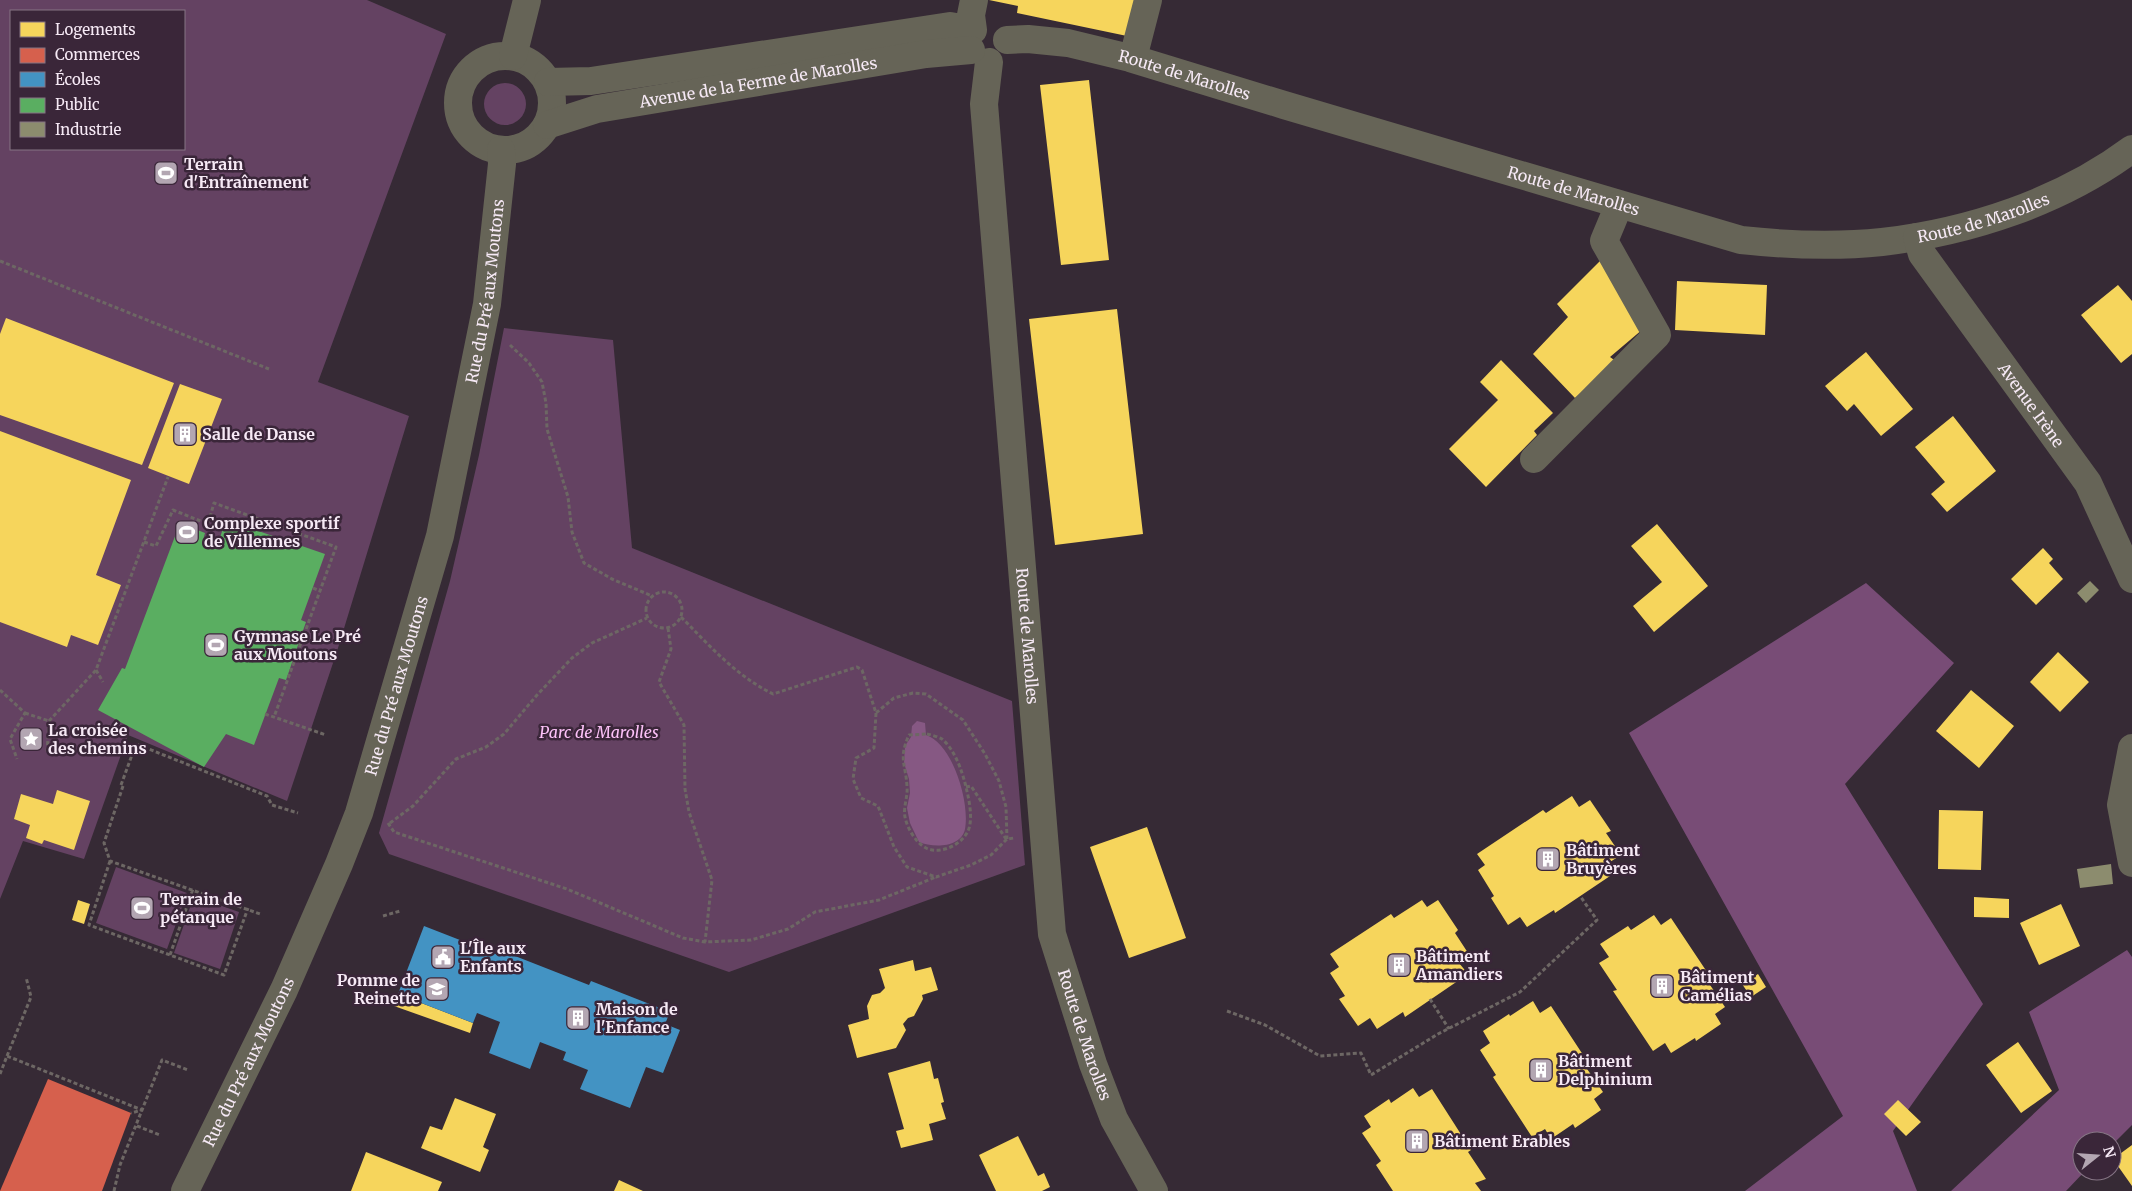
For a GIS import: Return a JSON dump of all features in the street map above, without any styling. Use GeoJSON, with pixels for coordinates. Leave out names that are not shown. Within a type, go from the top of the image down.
{"type":"FeatureCollection","features":[{"type":"Feature","properties":{"kind":"street"},"geometry":{"type":"LineString","coordinates":[[513,56],[527,0]]}},
{"type":"Feature","properties":{"kind":"street","name":"Route de Marolles"},"geometry":{"type":"LineString","coordinates":[[974,0],[971,15],[978,48],[984,104],[1052,934],[1093,1064],[1114,1119],[1154,1191]]}},
{"type":"Feature","properties":{"kind":"street"},"geometry":{"type":"LineString","coordinates":[[1133,58],[1148,0]]}},
{"type":"Feature","properties":{"kind":"street"},"geometry":{"type":"LineString","coordinates":[[982,23],[1001,27],[1007,40],[1008,44],[1005,53],[998,60],[978,48],[982,23]]}},
{"type":"Feature","properties":{"kind":"street","name":"Avenue de la Ferme de Marolles"},"geometry":{"type":"LineString","coordinates":[[548,82],[590,81],[950,26],[978,48]]}},
{"type":"Feature","properties":{"kind":"street","name":"Route de Marolles"},"geometry":{"type":"LineString","coordinates":[[1007,40],[1028,39],[1068,43],[1133,58],[1284,106],[1741,240],[1783,244],[1880,242],[1918,237],[1970,225],[2027,206],[2074,186],[2108,167],[2132,149]]}},
{"type":"Feature","properties":{"kind":"street","name":"Avenue de la Ferme de Marolles"},"geometry":{"type":"LineString","coordinates":[[547,125],[597,109],[926,54],[978,48]]}},
{"type":"Feature","properties":{"kind":"street"},"geometry":{"type":"LineString","coordinates":[[498,55],[513,56],[527,60],[539,69],[548,82],[552,96],[552,111],[547,125],[542,132],[526,146],[512,150],[502,150],[482,145],[470,136],[462,124],[458,109],[458,94],[469,69],[484,60],[498,55]]}},
{"type":"Feature","properties":{"kind":"street","name":"Rue du Pré aux Moutons"},"geometry":{"type":"LineString","coordinates":[[185,1191],[284,990],[339,864],[359,812],[440,536],[487,304],[502,150]]}},
{"type":"Feature","properties":{"kind":"street"},"geometry":{"type":"LineString","coordinates":[[1534,459],[1658,335],[1604,241],[1619,205]]}},
{"type":"Feature","properties":{"kind":"street","name":"Avenue Irène"},"geometry":{"type":"LineString","coordinates":[[1918,237],[1922,254],[2088,483],[2132,579]]}},
{"type":"Feature","properties":{"kind":"street"},"geometry":{"type":"LineString","coordinates":[[2132,748],[2121,806],[2132,862]]}},
{"type":"Feature","properties":{"kind":"path"},"geometry":{"type":"LineString","coordinates":[[0,261],[269,369]]}},
{"type":"Feature","properties":{"kind":"path"},"geometry":{"type":"LineString","coordinates":[[507,343],[529,363],[542,382],[546,403],[547,429],[568,497],[572,532],[584,563],[612,579],[652,596]]}},
{"type":"Feature","properties":{"kind":"path"},"geometry":{"type":"LineString","coordinates":[[47,754],[49,721],[96,670],[168,477]]}},
{"type":"Feature","properties":{"kind":"path"},"geometry":{"type":"LineString","coordinates":[[144,542],[156,546],[173,510],[208,524],[214,503],[336,547],[274,717]]}},
{"type":"Feature","properties":{"kind":"path"},"geometry":{"type":"LineString","coordinates":[[313,588],[320,591]]}},
{"type":"Feature","properties":{"kind":"path"},"geometry":{"type":"LineString","coordinates":[[663,591],[673,593],[681,603],[681,617],[668,628],[654,626],[647,618],[645,608],[652,596],[663,591]]}},
{"type":"Feature","properties":{"kind":"path"},"geometry":{"type":"LineString","coordinates":[[681,617],[724,660],[751,683],[772,694],[857,668],[862,670],[876,713],[874,748],[856,758],[853,779],[861,798],[878,806],[894,847],[907,867],[936,877]]}},
{"type":"Feature","properties":{"kind":"path"},"geometry":{"type":"LineString","coordinates":[[647,618],[592,643],[572,658],[548,682],[504,734],[486,747],[456,759],[413,806],[389,824],[394,832],[567,889],[683,938],[705,942],[751,940],[788,929],[815,912],[878,900],[971,865],[991,855],[1007,839],[1006,807],[999,781],[981,746],[963,720],[926,694],[913,693],[894,698],[876,713]]}},
{"type":"Feature","properties":{"kind":"path"},"geometry":{"type":"LineString","coordinates":[[668,628],[671,649],[660,682],[684,725],[685,789],[689,812],[712,880],[705,942]]}},
{"type":"Feature","properties":{"kind":"path"},"geometry":{"type":"LineString","coordinates":[[96,670],[103,682]]}},
{"type":"Feature","properties":{"kind":"path"},"geometry":{"type":"LineString","coordinates":[[0,690],[25,713],[49,721]]}},
{"type":"Feature","properties":{"kind":"path"},"geometry":{"type":"LineString","coordinates":[[17,759],[10,739],[25,713]]}},
{"type":"Feature","properties":{"kind":"path"},"geometry":{"type":"LineString","coordinates":[[265,714],[326,735]]}},
{"type":"Feature","properties":{"kind":"path"},"geometry":{"type":"LineString","coordinates":[[927,734],[941,739],[958,762],[966,787],[970,825],[966,836],[960,843],[936,850],[927,849],[919,843],[905,818],[908,788],[902,758],[903,747],[909,735],[927,734]]}},
{"type":"Feature","properties":{"kind":"path"},"geometry":{"type":"LineString","coordinates":[[248,908],[224,975],[89,925],[110,861],[104,843],[136,744],[267,796],[272,805],[298,813]]}},
{"type":"Feature","properties":{"kind":"path"},"geometry":{"type":"LineString","coordinates":[[966,787],[971,786],[979,795],[1007,839]]}},
{"type":"Feature","properties":{"kind":"path"},"geometry":{"type":"LineString","coordinates":[[110,861],[248,908],[260,914]]}},
{"type":"Feature","properties":{"kind":"path"},"geometry":{"type":"LineString","coordinates":[[170,955],[193,889]]}},
{"type":"Feature","properties":{"kind":"path"},"geometry":{"type":"LineString","coordinates":[[1227,1011],[1265,1025],[1320,1056],[1361,1053],[1372,1075],[1449,1029],[1520,992],[1597,920],[1580,896]]}},
{"type":"Feature","properties":{"kind":"path"},"geometry":{"type":"LineString","coordinates":[[383,916],[400,910]]}},
{"type":"Feature","properties":{"kind":"path"},"geometry":{"type":"LineString","coordinates":[[0,1074],[31,998],[26,976]]}},
{"type":"Feature","properties":{"kind":"path"},"geometry":{"type":"LineString","coordinates":[[1430,999],[1449,1029]]}},
{"type":"Feature","properties":{"kind":"path"},"geometry":{"type":"LineString","coordinates":[[7,1056],[142,1110]]}},
{"type":"Feature","properties":{"kind":"path"},"geometry":{"type":"LineString","coordinates":[[114,1191],[120,1165],[162,1060],[188,1070]]}},
{"type":"Feature","properties":{"kind":"path"},"geometry":{"type":"LineString","coordinates":[[131,1113],[142,1110]]}},
{"type":"Feature","properties":{"kind":"path"},"geometry":{"type":"LineString","coordinates":[[137,1126],[160,1135]]}},
{"type":"Feature","properties":{"kind":"green space","name":"Complexe sportif de Villennes"},"geometry":{"type":"Polygon","coordinates":[[[0,0],[367,0],[446,34],[318,382],[409,416],[338,648],[287,801],[128,735],[84,859],[23,841],[0,899],[0,0]]]}},
{"type":"Feature","properties":{"kind":"green space"},"geometry":{"type":"Polygon","coordinates":[[[505,83],[520,89],[526,104],[520,119],[505,125],[490,119],[484,104],[490,89],[505,83]]]}},
{"type":"Feature","properties":{"kind":"green space","name":"Parc de Marolles"},"geometry":{"type":"Polygon","coordinates":[[[504,328],[613,340],[632,548],[1012,701],[1025,865],[729,972],[389,854],[379,833],[450,581],[479,455],[504,328]]]}},
{"type":"Feature","properties":{"kind":"green space","name":"Terrain de pétanque"},"geometry":{"type":"Polygon","coordinates":[[[116,867],[187,893],[167,949],[96,923],[116,867]]]}},
{"type":"Feature","properties":{"kind":"green space","name":"Terrain de pétanque"},"geometry":{"type":"Polygon","coordinates":[[[194,896],[239,912],[220,969],[174,953],[194,896]]]}},
{"type":"Feature","properties":{"kind":"shaded area"},"geometry":{"type":"Polygon","coordinates":[[[1866,583],[1954,663],[1845,784],[1983,1004],[1893,1131],[1917,1191],[1745,1191],[1843,1116],[1629,733],[1866,583]]]}},
{"type":"Feature","properties":{"kind":"shaded area"},"geometry":{"type":"Polygon","coordinates":[[[917,721],[925,723],[926,735],[936,741],[952,762],[962,790],[966,818],[965,829],[958,840],[946,845],[939,846],[919,842],[910,823],[907,808],[910,793],[909,779],[904,763],[905,746],[911,737],[912,726],[917,721]]]}},
{"type":"Feature","properties":{"kind":"shaded area"},"geometry":{"type":"Polygon","coordinates":[[[2127,950],[2132,957],[2132,1125],[2122,1135],[2122,1131],[2072,1131],[2072,1181],[2076,1181],[2066,1191],[1951,1191],[2059,1090],[2029,1012],[2127,950]]]}},
{"type":"Feature","properties":{"kind":"building: Logements"},"geometry":{"type":"Polygon","coordinates":[[[989,0],[1135,0],[1127,36],[1017,13],[1018,6],[989,0]]]}},
{"type":"Feature","properties":{"kind":"building: Logements"},"geometry":{"type":"Polygon","coordinates":[[[1089,80],[1109,260],[1061,265],[1040,85],[1089,80]]]}},
{"type":"Feature","properties":{"kind":"building: Logements"},"geometry":{"type":"Polygon","coordinates":[[[1600,261],[1643,329],[1610,357],[1617,362],[1575,398],[1533,354],[1568,317],[1557,304],[1600,261]]]}},
{"type":"Feature","properties":{"kind":"building: Logements"},"geometry":{"type":"Polygon","coordinates":[[[1677,281],[1767,285],[1765,335],[1675,330],[1677,281]]]}},
{"type":"Feature","properties":{"kind":"building: Logements"},"geometry":{"type":"Polygon","coordinates":[[[2118,285],[2132,301],[2132,354],[2121,363],[2081,315],[2118,285]]]}},
{"type":"Feature","properties":{"kind":"building: Logements"},"geometry":{"type":"Polygon","coordinates":[[[1117,309],[1143,534],[1055,545],[1029,319],[1117,309]]]}},
{"type":"Feature","properties":{"kind":"building: Logements"},"geometry":{"type":"Polygon","coordinates":[[[6,318],[174,383],[142,465],[0,415],[0,334],[6,318]]]}},
{"type":"Feature","properties":{"kind":"building: Logements"},"geometry":{"type":"Polygon","coordinates":[[[1866,352],[1913,409],[1881,436],[1854,404],[1847,411],[1825,386],[1866,352]]]}},
{"type":"Feature","properties":{"kind":"building: Logements"},"geometry":{"type":"Polygon","coordinates":[[[1501,360],[1553,413],[1534,431],[1537,435],[1486,487],[1449,449],[1498,400],[1480,382],[1501,360]]]}},
{"type":"Feature","properties":{"kind":"building: Logements","name":"Salle de Danse"},"geometry":{"type":"Polygon","coordinates":[[[180,384],[222,399],[189,484],[148,468],[180,384]]]}},
{"type":"Feature","properties":{"kind":"building: Logements"},"geometry":{"type":"Polygon","coordinates":[[[1953,416],[1996,471],[1947,512],[1931,494],[1945,482],[1915,447],[1953,416]]]}},
{"type":"Feature","properties":{"kind":"building: Logements"},"geometry":{"type":"Polygon","coordinates":[[[0,431],[131,480],[96,575],[121,585],[98,645],[71,635],[67,647],[0,622],[0,431]]]}},
{"type":"Feature","properties":{"kind":"building: Logements"},"geometry":{"type":"Polygon","coordinates":[[[1657,524],[1708,586],[1654,632],[1633,606],[1662,582],[1631,546],[1657,524]]]}},
{"type":"Feature","properties":{"kind":"building: Logements"},"geometry":{"type":"Polygon","coordinates":[[[2043,548],[2053,559],[2049,563],[2063,579],[2036,605],[2011,579],[2043,548]]]}},
{"type":"Feature","properties":{"kind":"building: Logements"},"geometry":{"type":"Polygon","coordinates":[[[2058,652],[2089,682],[2060,712],[2030,682],[2058,652]]]}},
{"type":"Feature","properties":{"kind":"building: Logements"},"geometry":{"type":"Polygon","coordinates":[[[1971,690],[2014,726],[1979,768],[1936,731],[1971,690]]]}},
{"type":"Feature","properties":{"kind":"building: Logements"},"geometry":{"type":"Polygon","coordinates":[[[57,790],[90,801],[74,850],[44,840],[42,844],[26,838],[30,825],[14,819],[21,794],[53,804],[57,790]]]}},
{"type":"Feature","properties":{"kind":"building: Logements","name":"Bâtiment Bruyères"},"geometry":{"type":"Polygon","coordinates":[[[1572,796],[1579,807],[1590,800],[1611,831],[1606,833],[1621,855],[1610,862],[1616,872],[1555,913],[1554,910],[1527,927],[1520,917],[1508,925],[1491,898],[1494,896],[1478,870],[1485,865],[1477,854],[1543,810],[1546,813],[1572,796]]]}},
{"type":"Feature","properties":{"kind":"building: Logements"},"geometry":{"type":"Polygon","coordinates":[[[1939,810],[1983,811],[1981,870],[1938,869],[1939,810]]]}},
{"type":"Feature","properties":{"kind":"building: Logements"},"geometry":{"type":"Polygon","coordinates":[[[1147,827],[1186,938],[1129,958],[1090,847],[1147,827]]]}},
{"type":"Feature","properties":{"kind":"building: Logements"},"geometry":{"type":"Polygon","coordinates":[[[1974,897],[2009,899],[2009,918],[1974,917],[1974,897]]]}},
{"type":"Feature","properties":{"kind":"building: Logements"},"geometry":{"type":"Polygon","coordinates":[[[78,900],[90,904],[84,924],[72,920],[78,900]]]}},
{"type":"Feature","properties":{"kind":"building: Logements","name":"Bâtiment Amandiers"},"geometry":{"type":"Polygon","coordinates":[[[1422,900],[1427,907],[1438,900],[1458,930],[1455,933],[1470,956],[1459,963],[1468,974],[1405,1017],[1403,1012],[1377,1029],[1370,1018],[1358,1026],[1339,999],[1345,996],[1330,973],[1339,967],[1330,954],[1391,914],[1394,918],[1422,900]]]}},
{"type":"Feature","properties":{"kind":"building: Logements"},"geometry":{"type":"Polygon","coordinates":[[[2061,904],[2080,946],[2039,965],[2020,923],[2061,904]]]}},
{"type":"Feature","properties":{"kind":"building: Logements","name":"Bâtiment Camélias"},"geometry":{"type":"Polygon","coordinates":[[[1654,915],[1661,925],[1671,918],[1711,978],[1708,982],[1725,1007],[1715,1014],[1721,1024],[1696,1041],[1695,1038],[1671,1053],[1665,1043],[1653,1051],[1613,991],[1617,990],[1599,963],[1609,957],[1600,944],[1628,926],[1631,930],[1654,915]]]}},
{"type":"Feature","properties":{"kind":"building: Logements"},"geometry":{"type":"Polygon","coordinates":[[[913,960],[915,971],[931,967],[938,990],[922,995],[923,999],[914,1016],[908,1018],[903,1024],[906,1030],[896,1048],[857,1058],[848,1025],[869,1019],[867,1006],[872,995],[880,993],[885,988],[879,969],[913,960]]]}},
{"type":"Feature","properties":{"kind":"building: Logements"},"geometry":{"type":"Polygon","coordinates":[[[1758,974],[1766,987],[1751,997],[1742,984],[1758,974]]]}},
{"type":"Feature","properties":{"kind":"building: Logements"},"geometry":{"type":"Polygon","coordinates":[[[398,994],[473,1023],[470,1033],[394,1006],[398,994]]]}},
{"type":"Feature","properties":{"kind":"building: Logements","name":"Bâtiment Delphinium"},"geometry":{"type":"Polygon","coordinates":[[[1533,1001],[1540,1013],[1551,1006],[1589,1064],[1585,1066],[1603,1092],[1594,1099],[1601,1110],[1575,1128],[1573,1124],[1551,1139],[1545,1129],[1532,1137],[1493,1077],[1496,1075],[1480,1050],[1490,1043],[1483,1031],[1533,1001]]]}},
{"type":"Feature","properties":{"kind":"building: Logements"},"geometry":{"type":"Polygon","coordinates":[[[2018,1042],[2052,1091],[2021,1113],[1986,1065],[2018,1042]]]}},
{"type":"Feature","properties":{"kind":"building: Logements"},"geometry":{"type":"Polygon","coordinates":[[[930,1061],[934,1079],[938,1078],[944,1102],[941,1103],[946,1119],[929,1124],[933,1140],[901,1148],[896,1131],[904,1129],[888,1073],[930,1061]]]}},
{"type":"Feature","properties":{"kind":"building: Logements","name":"Bâtiment Erables"},"geometry":{"type":"Polygon","coordinates":[[[1413,1088],[1419,1097],[1432,1089],[1471,1150],[1468,1152],[1486,1179],[1475,1183],[1481,1191],[1393,1191],[1376,1165],[1381,1161],[1362,1133],[1371,1127],[1364,1116],[1389,1099],[1391,1103],[1413,1088]]]}},
{"type":"Feature","properties":{"kind":"building: Logements"},"geometry":{"type":"Polygon","coordinates":[[[455,1098],[496,1114],[483,1147],[489,1150],[480,1172],[421,1148],[430,1126],[442,1130],[455,1098]]]}},
{"type":"Feature","properties":{"kind":"building: Logements"},"geometry":{"type":"Polygon","coordinates":[[[1898,1100],[1921,1122],[1906,1136],[1884,1114],[1898,1100]]]}},
{"type":"Feature","properties":{"kind":"building: Logements"},"geometry":{"type":"Polygon","coordinates":[[[1018,1136],[1038,1176],[1044,1173],[1050,1187],[1042,1191],[996,1191],[979,1155],[1018,1136]]]}},
{"type":"Feature","properties":{"kind":"building: Logements"},"geometry":{"type":"Polygon","coordinates":[[[2132,1145],[2132,1186],[2122,1172],[2122,1152],[2132,1145]]]}},
{"type":"Feature","properties":{"kind":"building: Logements"},"geometry":{"type":"Polygon","coordinates":[[[366,1152],[442,1182],[438,1191],[351,1191],[366,1152]]]}},
{"type":"Feature","properties":{"kind":"building: Logements"},"geometry":{"type":"Polygon","coordinates":[[[619,1180],[643,1191],[614,1191],[619,1180]]]}},
{"type":"Feature","properties":{"kind":"building: Commerces"},"geometry":{"type":"Polygon","coordinates":[[[48,1079],[131,1113],[102,1191],[0,1191],[48,1079]]]}},
{"type":"Feature","properties":{"kind":"building: Écoles","name":"Maison de l'Enfance"},"geometry":{"type":"Polygon","coordinates":[[[424,926],[501,956],[502,951],[589,985],[591,981],[670,1012],[665,1024],[680,1030],[663,1073],[646,1067],[630,1108],[580,1089],[588,1070],[563,1060],[566,1052],[540,1042],[530,1069],[489,1053],[500,1022],[477,1013],[473,1023],[398,994],[424,926]]]}},
{"type":"Feature","properties":{"kind":"building: Public","name":"Gymnase Le Pré aux Moutons"},"geometry":{"type":"Polygon","coordinates":[[[226,520],[325,554],[301,620],[306,622],[286,680],[279,678],[254,745],[226,734],[204,767],[98,710],[122,668],[125,669],[180,523],[205,533],[202,544],[216,549],[226,520]]]}},
{"type":"Feature","properties":{"kind":"building: Industrie"},"geometry":{"type":"Polygon","coordinates":[[[2090,581],[2099,590],[2086,603],[2077,593],[2090,581]]]}},
{"type":"Feature","properties":{"kind":"building: Industrie"},"geometry":{"type":"Polygon","coordinates":[[[2111,864],[2113,884],[2080,888],[2077,869],[2111,864]]]}},
{"type":"Feature","properties":{"kind":"place","name":"Terrain d'Entraînement"},"geometry":{"type":"Point","coordinates":[166,173]}},
{"type":"Feature","properties":{"kind":"place","name":"Salle de Danse"},"geometry":{"type":"Point","coordinates":[185,434]}},
{"type":"Feature","properties":{"kind":"place","name":"Complexe sportif de Villennes"},"geometry":{"type":"Point","coordinates":[187,532]}},
{"type":"Feature","properties":{"kind":"place","name":"Gymnase Le Pré aux Moutons"},"geometry":{"type":"Point","coordinates":[216,645]}},
{"type":"Feature","properties":{"kind":"place","name":"La croisée des chemins"},"geometry":{"type":"Point","coordinates":[31,739]}},
{"type":"Feature","properties":{"kind":"place","name":"Bâtiment Bruyères"},"geometry":{"type":"Point","coordinates":[1548,859]}},
{"type":"Feature","properties":{"kind":"place","name":"Terrain de pétanque"},"geometry":{"type":"Point","coordinates":[142,908]}},
{"type":"Feature","properties":{"kind":"place","name":"L'Île aux Enfants"},"geometry":{"type":"Point","coordinates":[443,957]}},
{"type":"Feature","properties":{"kind":"place","name":"Bâtiment Amandiers"},"geometry":{"type":"Point","coordinates":[1399,965]}},
{"type":"Feature","properties":{"kind":"place","name":"Bâtiment Camélias"},"geometry":{"type":"Point","coordinates":[1662,986]}},
{"type":"Feature","properties":{"kind":"place","name":"Pomme de Reinette"},"geometry":{"type":"Point","coordinates":[437,989]}},
{"type":"Feature","properties":{"kind":"place","name":"Maison de l'Enfance"},"geometry":{"type":"Point","coordinates":[578,1018]}},
{"type":"Feature","properties":{"kind":"place","name":"Bâtiment Delphinium"},"geometry":{"type":"Point","coordinates":[1541,1070]}},
{"type":"Feature","properties":{"kind":"place","name":"Bâtiment Erables"},"geometry":{"type":"Point","coordinates":[1417,1141]}}]}
